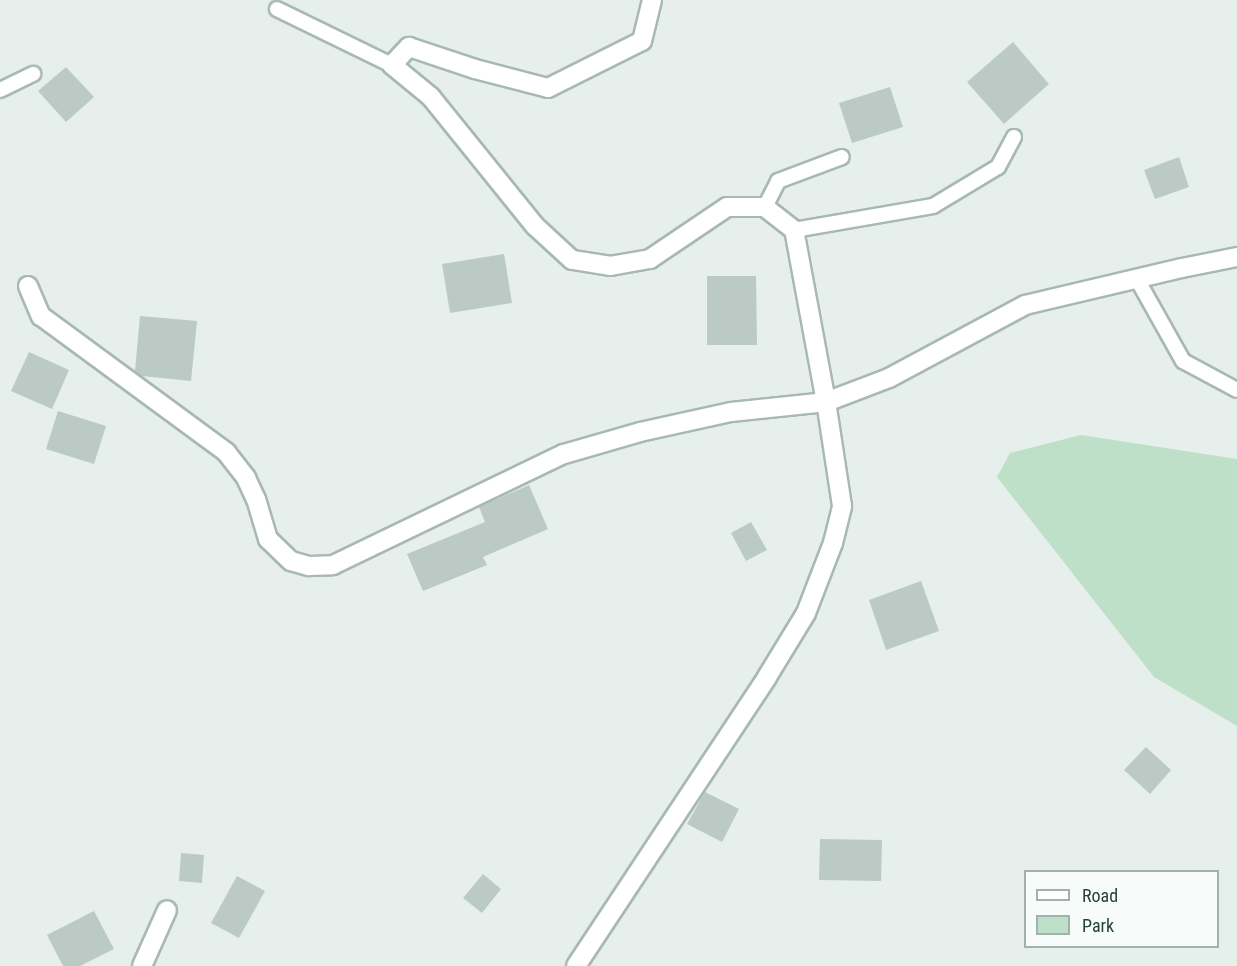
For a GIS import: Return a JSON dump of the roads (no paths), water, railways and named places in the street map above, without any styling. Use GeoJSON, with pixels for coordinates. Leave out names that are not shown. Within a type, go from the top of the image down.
{"type":"FeatureCollection","features":[{"type":"Feature","properties":{"kind":"street"},"geometry":{"type":"LineString","coordinates":[[576,966],[767,677],[806,613],[833,543],[842,506],[826,402],[794,230],[765,207],[727,207],[650,259],[611,266],[572,260],[535,226],[431,97],[393,65],[409,47],[475,69],[548,88],[642,41],[652,0]]}},
{"type":"Feature","properties":{"kind":"street"},"geometry":{"type":"LineString","coordinates":[[28,286],[41,316],[226,452],[246,478],[256,499],[268,539],[291,561],[309,566],[333,565],[564,454],[640,432],[731,412],[826,402],[890,378],[1025,305],[1237,257]]}},
{"type":"Feature","properties":{"kind":"street"},"geometry":{"type":"LineString","coordinates":[[142,966],[167,909]]}},
{"type":"Feature","properties":{"kind":"lane"},"geometry":{"type":"LineString","coordinates":[[277,9],[393,65]]}},
{"type":"Feature","properties":{"kind":"lane"},"geometry":{"type":"LineString","coordinates":[[0,90],[33,74]]}},
{"type":"Feature","properties":{"kind":"lane"},"geometry":{"type":"LineString","coordinates":[[794,230],[933,206],[998,167],[1014,137]]}},
{"type":"Feature","properties":{"kind":"lane"},"geometry":{"type":"LineString","coordinates":[[765,207],[778,181],[842,157]]}},
{"type":"Feature","properties":{"kind":"lane"},"geometry":{"type":"LineString","coordinates":[[1137,279],[1183,360],[1237,390]]}}]}
